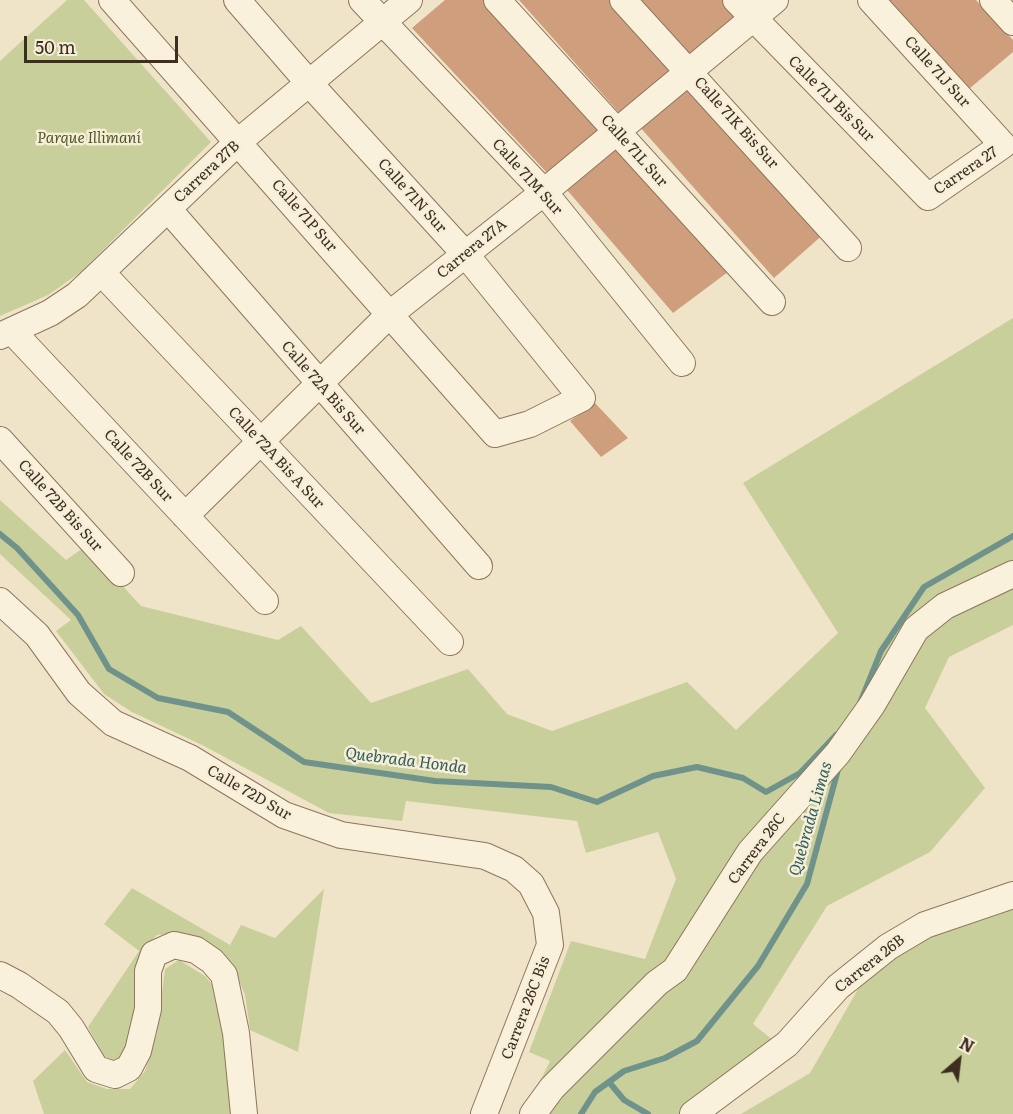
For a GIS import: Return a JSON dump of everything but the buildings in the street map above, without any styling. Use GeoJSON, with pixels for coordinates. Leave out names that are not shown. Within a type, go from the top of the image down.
{"type":"FeatureCollection","features":[{"type":"Feature","properties":{"kind":"street","name":"Calle 71P Sur"},"geometry":{"type":"LineString","coordinates":[[112,0],[495,434]]}},
{"type":"Feature","properties":{"kind":"street","name":"Calle 71N Sur"},"geometry":{"type":"LineString","coordinates":[[237,0],[309,84],[466,255],[582,398],[530,424],[495,434]]}},
{"type":"Feature","properties":{"kind":"street","name":"Calle 71M Sur"},"geometry":{"type":"LineString","coordinates":[[362,0],[544,192],[682,363]]}},
{"type":"Feature","properties":{"kind":"street","name":"Carrera 27B"},"geometry":{"type":"LineString","coordinates":[[6,334],[64,305],[102,273],[238,142],[410,0]]}},
{"type":"Feature","properties":{"kind":"street","name":"Calle 71L Sur"},"geometry":{"type":"LineString","coordinates":[[497,0],[772,302]]}},
{"type":"Feature","properties":{"kind":"street","name":"Calle 71K Bis Sur"},"geometry":{"type":"LineString","coordinates":[[623,0],[848,248]]}},
{"type":"Feature","properties":{"kind":"street","name":"Calle 71J Bis Sur"},"geometry":{"type":"LineString","coordinates":[[736,0],[752,19],[928,197]]}},
{"type":"Feature","properties":{"kind":"street","name":"Carrera 27A"},"geometry":{"type":"LineString","coordinates":[[185,516],[390,314],[544,192],[775,0]]}},
{"type":"Feature","properties":{"kind":"street","name":"Calle 71J Sur"},"geometry":{"type":"LineString","coordinates":[[871,0],[1004,145]]}},
{"type":"Feature","properties":{"kind":"street"},"geometry":{"type":"LineString","coordinates":[[993,0],[1013,22]]}},
{"type":"Feature","properties":{"kind":"street","name":"Carrera 27"},"geometry":{"type":"LineString","coordinates":[[928,197],[1004,145]]}},
{"type":"Feature","properties":{"kind":"street","name":"Calle 72A Bis Sur"},"geometry":{"type":"LineString","coordinates":[[168,209],[479,566]]}},
{"type":"Feature","properties":{"kind":"street","name":"Calle 72A Bis A Sur"},"geometry":{"type":"LineString","coordinates":[[102,273],[450,642]]}},
{"type":"Feature","properties":{"kind":"street","name":"Calle 72B Sur"},"geometry":{"type":"LineString","coordinates":[[6,334],[265,601]]}},
{"type":"Feature","properties":{"kind":"street","name":"Calle 72B Bis Sur"},"geometry":{"type":"LineString","coordinates":[[0,440],[121,573]]}},
{"type":"Feature","properties":{"kind":"street","name":"Carrera 26C"},"geometry":{"type":"LineString","coordinates":[[534,1114],[552,1088],[657,983],[675,970],[750,852],[837,753],[872,705],[916,629],[945,606],[1013,573]]}},
{"type":"Feature","properties":{"kind":"street","name":"Calle 72D Sur"},"geometry":{"type":"LineString","coordinates":[[0,601],[37,635],[79,693],[113,723],[190,758],[266,805],[303,823],[340,835],[485,856],[514,869],[531,884],[541,899]]}},
{"type":"Feature","properties":{"kind":"street","name":"Carrera 26B"},"geometry":{"type":"LineString","coordinates":[[693,1114],[788,1044],[838,987],[888,947],[925,925],[1013,895]]}},
{"type":"Feature","properties":{"kind":"street","name":"Carrera 26C Bis"},"geometry":{"type":"LineString","coordinates":[[484,1114],[549,945],[546,913],[541,899]]}},
{"type":"Feature","properties":{"kind":"street"},"geometry":{"type":"LineString","coordinates":[[0,975],[43,1000],[71,1028],[96,1069],[111,1075],[123,1072],[132,1065],[142,1037],[148,1009],[147,977],[151,959],[158,951],[174,945],[196,950],[212,961],[224,975],[236,1033],[244,1114]]}},
{"type":"Feature","properties":{"kind":"green space","name":"Parque Illimaní"},"geometry":{"type":"Polygon","coordinates":[[[67,0],[84,0],[211,142],[81,272],[48,295],[0,316],[0,61],[67,0]]]}},
{"type":"Feature","properties":{"kind":"green space"},"geometry":{"type":"Polygon","coordinates":[[[1013,318],[1013,625],[949,657],[925,708],[985,788],[930,852],[827,906],[753,1024],[774,1041],[686,1114],[524,1114],[550,1061],[529,1052],[571,941],[645,959],[676,879],[658,832],[586,853],[577,821],[406,801],[402,821],[329,813],[204,746],[132,712],[104,694],[56,631],[71,620],[0,554],[0,500],[66,560],[86,546],[141,606],[278,640],[301,626],[371,703],[468,669],[507,714],[552,731],[687,682],[736,730],[838,633],[743,483],[1013,318]]]}},
{"type":"Feature","properties":{"kind":"green space"},"geometry":{"type":"Polygon","coordinates":[[[132,888],[230,945],[241,925],[275,938],[324,889],[298,1052],[250,1030],[245,995],[236,973],[177,933],[157,935],[147,945],[139,1030],[122,1058],[112,1060],[104,1056],[88,1027],[139,951],[104,924],[132,888]]]}},
{"type":"Feature","properties":{"kind":"green space"},"geometry":{"type":"Polygon","coordinates":[[[1013,907],[1013,1114],[741,1114],[810,1073],[861,984],[922,939],[1013,907]]]}},
{"type":"Feature","properties":{"kind":"green space"},"geometry":{"type":"Polygon","coordinates":[[[179,960],[205,976],[217,990],[225,1028],[232,1114],[44,1114],[33,1081],[65,1050],[87,1082],[107,1089],[130,1089],[145,1071],[157,1033],[165,969],[179,960]]]}},
{"type":"Feature","properties":{"kind":"waterway","name":"Quebrada Honda"},"geometry":{"type":"LineString","coordinates":[[0,534],[17,548],[78,615],[109,669],[158,698],[228,712],[304,762],[435,781],[551,787],[597,802],[653,776],[697,767],[743,778],[766,792],[800,773],[836,735]]}},
{"type":"Feature","properties":{"kind":"waterway","name":"Quebrada Limas"},"geometry":{"type":"LineString","coordinates":[[860,703],[881,651],[924,587],[1013,536]]}},
{"type":"Feature","properties":{"kind":"waterway","name":"Quebrada Limas"},"geometry":{"type":"LineString","coordinates":[[581,1114],[595,1092],[624,1071],[665,1058],[697,1041],[758,966],[807,884],[839,766]]}},
{"type":"Feature","properties":{"kind":"waterway"},"geometry":{"type":"LineString","coordinates":[[609,1082],[624,1100],[648,1114]]}}]}
